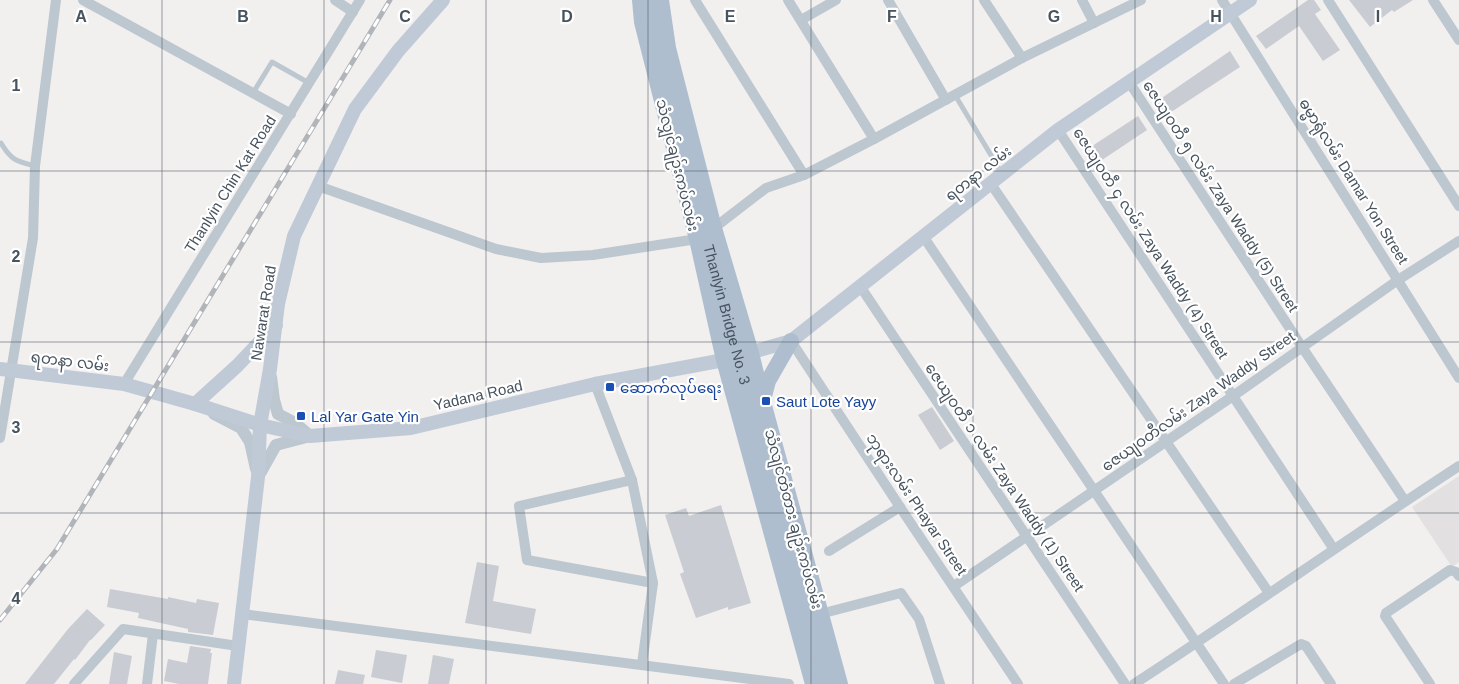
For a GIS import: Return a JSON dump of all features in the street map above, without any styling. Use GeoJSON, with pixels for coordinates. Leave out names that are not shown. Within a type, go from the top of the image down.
{"type":"FeatureCollection","features":[{"type":"Feature","properties":{"kind":"main road","name":"Nawarat Road"},"geometry":{"type":"LineString","coordinates":[[234,684],[258,477],[260,425],[270,369],[278,304],[294,236],[355,109],[398,51],[443,0]]}},
{"type":"Feature","properties":{"kind":"main road","name":"သံလျှင်ချဉ်းကပ်လမ်း"},"geometry":{"type":"LineString","coordinates":[[640,0],[642,22],[697,239],[724,360]]}},
{"type":"Feature","properties":{"kind":"main road","name":"Thanlyin Bridge No. 3"},"geometry":{"type":"LineString","coordinates":[[650,0],[660,64],[826,684]]}},
{"type":"Feature","properties":{"kind":"main road","name":"သံလျှင်ချဉ်းကပ်လမ်း"},"geometry":{"type":"LineString","coordinates":[[661,0],[668,48],[714,228],[751,353]]}},
{"type":"Feature","properties":{"kind":"main road","name":"ရတနာ လမ်း"},"geometry":{"type":"LineString","coordinates":[[724,360],[791,341],[1058,130],[1239,5]]}},
{"type":"Feature","properties":{"kind":"main road"},"geometry":{"type":"LineString","coordinates":[[195,404],[237,366],[276,325]]}},
{"type":"Feature","properties":{"kind":"main road"},"geometry":{"type":"LineString","coordinates":[[763,402],[768,381],[791,341]]}},
{"type":"Feature","properties":{"kind":"main road","name":"သံလျင်တံတား ချဉ်းကပ်လမ်း"},"geometry":{"type":"LineString","coordinates":[[751,353],[840,684]]}},
{"type":"Feature","properties":{"kind":"main road","name":"Yadana Road"},"geometry":{"type":"LineString","coordinates":[[124,384],[260,425],[310,436],[412,428],[595,384],[724,360]]}},
{"type":"Feature","properties":{"kind":"main road","name":"သံလျင်တံတား ချဉ်းကပ်လမ်း"},"geometry":{"type":"LineString","coordinates":[[724,360],[813,684]]}},
{"type":"Feature","properties":{"kind":"main road","name":"ရတနာ လမ်း"},"geometry":{"type":"LineString","coordinates":[[6,370],[124,384]]}},
{"type":"Feature","properties":{"kind":"main road"},"geometry":{"type":"LineString","coordinates":[[784,584],[810,577]]}},
{"type":"Feature","properties":{"kind":"street"},"geometry":{"type":"LineString","coordinates":[[0,438],[6,370],[33,238],[36,166],[56,0]]}},
{"type":"Feature","properties":{"kind":"street"},"geometry":{"type":"LineString","coordinates":[[83,0],[290,114]]}},
{"type":"Feature","properties":{"kind":"street"},"geometry":{"type":"LineString","coordinates":[[335,0],[353,12]]}},
{"type":"Feature","properties":{"kind":"street","name":"Thanlyin Chin Kat Road"},"geometry":{"type":"LineString","coordinates":[[124,384],[360,0]]}},
{"type":"Feature","properties":{"kind":"street"},"geometry":{"type":"LineString","coordinates":[[695,0],[804,175]]}},
{"type":"Feature","properties":{"kind":"street"},"geometry":{"type":"LineString","coordinates":[[788,0],[874,139]]}},
{"type":"Feature","properties":{"kind":"street"},"geometry":{"type":"LineString","coordinates":[[801,20],[836,0]]}},
{"type":"Feature","properties":{"kind":"street"},"geometry":{"type":"LineString","coordinates":[[888,0],[946,100]]}},
{"type":"Feature","properties":{"kind":"street"},"geometry":{"type":"LineString","coordinates":[[984,0],[1022,58]]}},
{"type":"Feature","properties":{"kind":"street"},"geometry":{"type":"LineString","coordinates":[[1082,0],[1094,23]]}},
{"type":"Feature","properties":{"kind":"street"},"geometry":{"type":"LineString","coordinates":[[318,186],[496,249],[541,258],[593,255],[697,239],[766,188],[804,175],[1022,58],[1141,0]]}},
{"type":"Feature","properties":{"kind":"street","name":"ဓမ္မာရုံလမ်း Damar Yon Street"},"geometry":{"type":"LineString","coordinates":[[1222,0],[1239,5],[1398,280],[1459,378]]}},
{"type":"Feature","properties":{"kind":"street"},"geometry":{"type":"LineString","coordinates":[[1328,0],[1459,206]]}},
{"type":"Feature","properties":{"kind":"street"},"geometry":{"type":"LineString","coordinates":[[1433,0],[1459,40]]}},
{"type":"Feature","properties":{"kind":"street","name":"ဇေယျဝတီ ၅ လမ်း Zaya Waddy (5) Street"},"geometry":{"type":"LineString","coordinates":[[1129,82],[1302,348],[1405,501]]}},
{"type":"Feature","properties":{"kind":"street","name":"ဇေယျဝတီ ၄ လမ်း Zaya Waddy (4) Street"},"geometry":{"type":"LineString","coordinates":[[1058,130],[1333,548]]}},
{"type":"Feature","properties":{"kind":"street"},"geometry":{"type":"LineString","coordinates":[[991,184],[1269,593]]}},
{"type":"Feature","properties":{"kind":"street"},"geometry":{"type":"LineString","coordinates":[[923,236],[1224,684]]}},
{"type":"Feature","properties":{"kind":"street","name":"ဇေယျဝတီလမ်း Zaya Waddy Street"},"geometry":{"type":"LineString","coordinates":[[954,586],[1234,396],[1398,280],[1459,240]]}},
{"type":"Feature","properties":{"kind":"street","name":"ဇေယျဝတီ ၁ လမ်း Zaya Waddy (1) Street"},"geometry":{"type":"LineString","coordinates":[[860,286],[1125,684]]}},
{"type":"Feature","properties":{"kind":"street","name":"ဘုရားလမ်း Phayar Street"},"geometry":{"type":"LineString","coordinates":[[791,341],[1018,684]]}},
{"type":"Feature","properties":{"kind":"street"},"geometry":{"type":"LineString","coordinates":[[270,369],[278,414],[296,423],[310,436]]}},
{"type":"Feature","properties":{"kind":"street"},"geometry":{"type":"LineString","coordinates":[[595,384],[632,480],[653,583],[642,664]]}},
{"type":"Feature","properties":{"kind":"street"},"geometry":{"type":"LineString","coordinates":[[195,404],[241,428],[250,442],[258,477]]}},
{"type":"Feature","properties":{"kind":"street"},"geometry":{"type":"LineString","coordinates":[[258,477],[276,445],[310,436]]}},
{"type":"Feature","properties":{"kind":"street"},"geometry":{"type":"LineString","coordinates":[[1134,684],[1197,643],[1333,548],[1459,466]]}},
{"type":"Feature","properties":{"kind":"street"},"geometry":{"type":"LineString","coordinates":[[632,480],[519,506],[527,560],[653,583]]}},
{"type":"Feature","properties":{"kind":"street"},"geometry":{"type":"LineString","coordinates":[[829,551],[900,507]]}},
{"type":"Feature","properties":{"kind":"street"},"geometry":{"type":"LineString","coordinates":[[1430,684],[1385,616],[1386,613],[1450,570],[1458,574]]}},
{"type":"Feature","properties":{"kind":"street"},"geometry":{"type":"LineString","coordinates":[[820,614],[901,593],[919,619],[940,684]]}},
{"type":"Feature","properties":{"kind":"street"},"geometry":{"type":"LineString","coordinates":[[242,614],[789,684]]}},
{"type":"Feature","properties":{"kind":"street"},"geometry":{"type":"LineString","coordinates":[[74,684],[123,629],[238,646]]}},
{"type":"Feature","properties":{"kind":"street"},"geometry":{"type":"LineString","coordinates":[[147,684],[153,634]]}},
{"type":"Feature","properties":{"kind":"street"},"geometry":{"type":"LineString","coordinates":[[1234,684],[1301,644],[1306,646],[1331,684]]}},
{"type":"Feature","properties":{"kind":"lane"},"geometry":{"type":"LineString","coordinates":[[253,93],[272,62],[310,83]]}},
{"type":"Feature","properties":{"kind":"lane"},"geometry":{"type":"LineString","coordinates":[[956,95],[1002,175]]}},
{"type":"Feature","properties":{"kind":"lane"},"geometry":{"type":"LineString","coordinates":[[1,143],[9,156],[17,162],[36,166]]}},
{"type":"Feature","properties":{"kind":"shaded area"},"geometry":{"type":"Polygon","coordinates":[[[1459,476],[1459,562],[1452,567],[1412,507],[1459,476]]]}},
{"type":"Feature","properties":{"kind":"building"},"geometry":{"type":"Polygon","coordinates":[[[1308,0],[1314,0],[1321,10],[1315,14],[1340,50],[1323,61],[1299,26],[1266,49],[1256,36],[1308,0]]]}},
{"type":"Feature","properties":{"kind":"building"},"geometry":{"type":"Polygon","coordinates":[[[1349,0],[1413,0],[1394,12],[1392,10],[1370,27],[1349,0]]]}},
{"type":"Feature","properties":{"kind":"building"},"geometry":{"type":"Polygon","coordinates":[[[1230,51],[1240,67],[1162,118],[1153,104],[1230,51]]]}},
{"type":"Feature","properties":{"kind":"building"},"geometry":{"type":"Polygon","coordinates":[[[1138,116],[1147,130],[1093,166],[1083,152],[1138,116]]]}},
{"type":"Feature","properties":{"kind":"building"},"geometry":{"type":"Polygon","coordinates":[[[932,407],[954,441],[940,450],[918,415],[932,407]]]}},
{"type":"Feature","properties":{"kind":"building"},"geometry":{"type":"Polygon","coordinates":[[[721,505],[751,603],[728,610],[728,607],[696,618],[680,574],[684,572],[665,515],[686,508],[689,516],[721,505]]]}},
{"type":"Feature","properties":{"kind":"building"},"geometry":{"type":"Polygon","coordinates":[[[477,562],[499,566],[493,601],[536,609],[531,634],[465,623],[477,562]]]}},
{"type":"Feature","properties":{"kind":"building"},"geometry":{"type":"Polygon","coordinates":[[[110,589],[196,603],[197,599],[219,603],[213,635],[188,632],[188,629],[138,618],[139,613],[107,607],[110,589]]]}},
{"type":"Feature","properties":{"kind":"building"},"geometry":{"type":"Polygon","coordinates":[[[87,609],[105,625],[90,640],[54,684],[25,684],[68,629],[87,609]]]}},
{"type":"Feature","properties":{"kind":"building"},"geometry":{"type":"Polygon","coordinates":[[[190,646],[211,649],[208,684],[179,684],[164,681],[168,659],[187,663],[190,646]]]}},
{"type":"Feature","properties":{"kind":"building"},"geometry":{"type":"Polygon","coordinates":[[[376,650],[407,655],[402,683],[371,677],[376,650]]]}},
{"type":"Feature","properties":{"kind":"building"},"geometry":{"type":"Polygon","coordinates":[[[114,652],[132,656],[127,684],[109,684],[114,652]]]}},
{"type":"Feature","properties":{"kind":"building"},"geometry":{"type":"Polygon","coordinates":[[[433,655],[454,659],[449,684],[428,684],[433,655]]]}},
{"type":"Feature","properties":{"kind":"building"},"geometry":{"type":"Polygon","coordinates":[[[338,670],[365,675],[363,684],[335,684],[338,670]]]}},
{"type":"Feature","properties":{"kind":"railway"},"geometry":{"type":"LineString","coordinates":[[0,620],[57,549],[390,0]]}},
{"type":"Feature","properties":{"kind":"place","name":"ဆောက်လုပ်ရေး"},"geometry":{"type":"Point","coordinates":[610,387]}},
{"type":"Feature","properties":{"kind":"place","name":"Saut Lote Yayy"},"geometry":{"type":"Point","coordinates":[766,401]}},
{"type":"Feature","properties":{"kind":"place","name":"Lal Yar Gate Yin"},"geometry":{"type":"Point","coordinates":[301,416]}}]}
